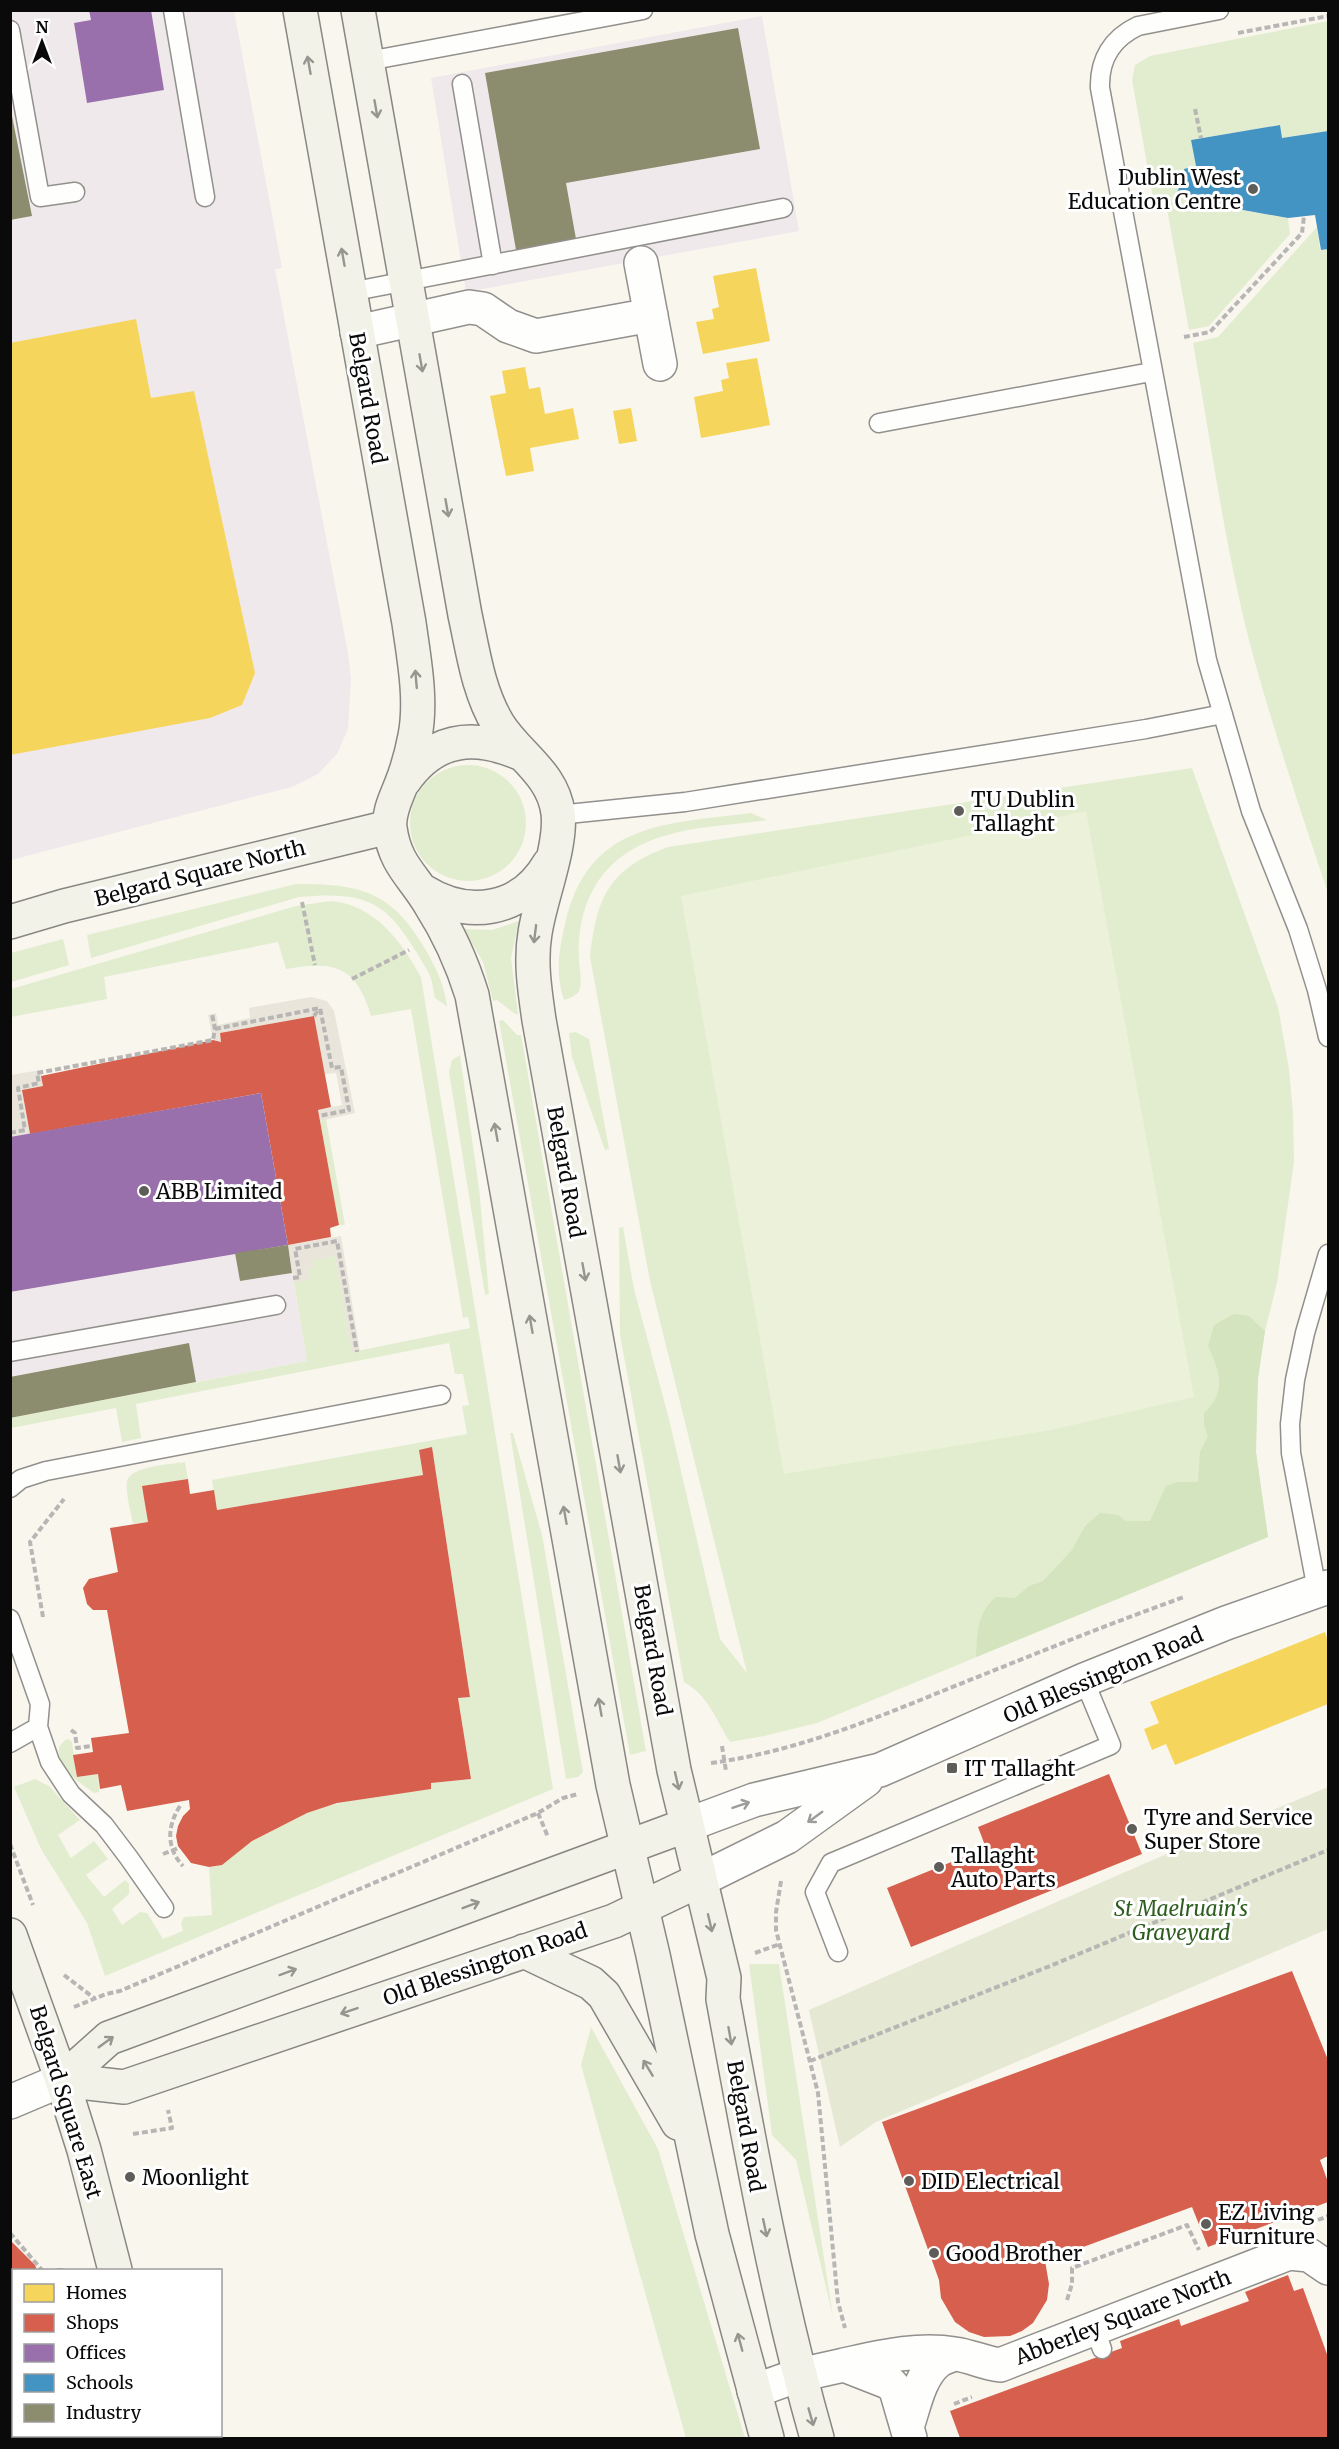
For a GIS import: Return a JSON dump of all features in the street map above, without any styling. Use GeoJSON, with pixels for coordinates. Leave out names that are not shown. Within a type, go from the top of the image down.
{"type":"FeatureCollection","features":[{"type":"Feature","properties":{"kind":"main road","name":"Belgard Road"},"geometry":{"type":"LineString","coordinates":[[300,10],[409,622],[417,683],[416,731],[401,785],[394,800],[389,827],[398,860],[423,891],[437,900],[467,908],[481,908],[506,903],[529,889],[543,874],[552,857]]}},
{"type":"Feature","properties":{"kind":"main road","name":"Belgard Road"},"geometry":{"type":"LineString","coordinates":[[358,10],[465,615],[479,678],[498,725],[548,783],[558,815],[558,840],[534,936],[535,994],[674,1770],[724,1978],[723,1999],[764,2224],[799,2375],[817,2439]]}},
{"type":"Feature","properties":{"kind":"main road","name":"Belgard Road"},"geometry":{"type":"LineString","coordinates":[[401,785],[415,766],[437,750],[460,742],[484,741],[502,745],[524,755]]}},
{"type":"Feature","properties":{"kind":"main road","name":"Belgard Square North"},"geometry":{"type":"LineString","coordinates":[[10,922],[64,906],[389,827]]}},
{"type":"Feature","properties":{"kind":"main road","name":"Belgard Road"},"geometry":{"type":"LineString","coordinates":[[423,891],[455,949],[472,995],[613,1785],[697,2156],[712,2234],[767,2439]]}},
{"type":"Feature","properties":{"kind":"main road","name":"Old Blessington Road"},"geometry":{"type":"LineString","coordinates":[[62,2080],[109,2038],[687,1825]]}},
{"type":"Feature","properties":{"kind":"main road","name":"Old Blessington Road"},"geometry":{"type":"LineString","coordinates":[[62,2080],[124,2087],[614,1921],[700,1880]]}},
{"type":"Feature","properties":{"kind":"main road","name":"Belgard Square East"},"geometry":{"type":"LineString","coordinates":[[10,1935],[62,2080],[84,2150],[114,2269]]}},
{"type":"Feature","properties":{"kind":"main road"},"geometry":{"type":"LineString","coordinates":[[524,1951],[591,1983],[604,1995],[697,2156]]}},
{"type":"Feature","properties":{"kind":"street"},"geometry":{"type":"LineString","coordinates":[[641,262],[660,364]]}},
{"type":"Feature","properties":{"kind":"street"},"geometry":{"type":"LineString","coordinates":[[357,332],[469,307],[483,309],[508,326],[536,336],[651,315]]}},
{"type":"Feature","properties":{"kind":"street","name":"Old Blessington Road"},"geometry":{"type":"LineString","coordinates":[[687,1825],[754,1800],[880,1770],[1084,1680],[1226,1623],[1323,1589]]}},
{"type":"Feature","properties":{"kind":"street","name":"Old Blessington Road"},"geometry":{"type":"LineString","coordinates":[[700,1880],[787,1837],[880,1770]]}},
{"type":"Feature","properties":{"kind":"street","name":"Old Blessington Road"},"geometry":{"type":"LineString","coordinates":[[10,2102],[62,2080]]}},
{"type":"Feature","properties":{"kind":"street","name":"Abberley Square North"},"geometry":{"type":"LineString","coordinates":[[754,2391],[799,2375],[907,2352],[954,2354],[1000,2365],[1098,2339],[1289,2253],[1322,2257]]}},
{"type":"Feature","properties":{"kind":"street"},"geometry":{"type":"LineString","coordinates":[[907,2352],[911,2422]]}},
{"type":"Feature","properties":{"kind":"street"},"geometry":{"type":"LineString","coordinates":[[911,2422],[928,2372],[937,2362],[954,2354]]}},
{"type":"Feature","properties":{"kind":"street"},"geometry":{"type":"LineString","coordinates":[[844,2365],[890,2383],[896,2390],[911,2422]]}},
{"type":"Feature","properties":{"kind":"lane"},"geometry":{"type":"LineString","coordinates":[[173,10],[205,197]]}},
{"type":"Feature","properties":{"kind":"lane"},"geometry":{"type":"LineString","coordinates":[[368,61],[643,10]]}},
{"type":"Feature","properties":{"kind":"lane"},"geometry":{"type":"LineString","coordinates":[[1219,10],[1138,26],[1129,30],[1114,42],[1100,69],[1100,88],[1151,372],[1207,660],[1251,811],[1298,929],[1329,1037]]}},
{"type":"Feature","properties":{"kind":"lane"},"geometry":{"type":"LineString","coordinates":[[10,30],[40,197],[75,192]]}},
{"type":"Feature","properties":{"kind":"lane"},"geometry":{"type":"LineString","coordinates":[[462,84],[493,265]]}},
{"type":"Feature","properties":{"kind":"lane"},"geometry":{"type":"LineString","coordinates":[[350,292],[783,208]]}},
{"type":"Feature","properties":{"kind":"lane"},"geometry":{"type":"LineString","coordinates":[[879,423],[1151,372]]}},
{"type":"Feature","properties":{"kind":"lane"},"geometry":{"type":"LineString","coordinates":[[558,815],[685,802],[1146,729],[1223,714]]}},
{"type":"Feature","properties":{"kind":"lane"},"geometry":{"type":"LineString","coordinates":[[1323,1589],[1291,1453],[1290,1424],[1295,1380],[1305,1334],[1329,1254]]}},
{"type":"Feature","properties":{"kind":"lane"},"geometry":{"type":"LineString","coordinates":[[10,1352],[276,1305]]}},
{"type":"Feature","properties":{"kind":"lane"},"geometry":{"type":"LineString","coordinates":[[10,1488],[21,1479],[46,1471],[441,1395]]}},
{"type":"Feature","properties":{"kind":"lane"},"geometry":{"type":"LineString","coordinates":[[10,1620],[40,1704],[38,1727],[50,1762],[71,1794],[104,1825],[164,1908]]}},
{"type":"Feature","properties":{"kind":"lane"},"geometry":{"type":"LineString","coordinates":[[838,1952],[815,1892],[831,1863],[1111,1745],[1084,1680]]}},
{"type":"Feature","properties":{"kind":"lane"},"geometry":{"type":"LineString","coordinates":[[10,1743],[38,1727]]}},
{"type":"Feature","properties":{"kind":"path"},"geometry":{"type":"LineString","coordinates":[[1195,109],[1201,138]]}},
{"type":"Feature","properties":{"kind":"path"},"geometry":{"type":"LineString","coordinates":[[1184,337],[1210,332],[1302,233],[1304,216]]}},
{"type":"Feature","properties":{"kind":"path"},"geometry":{"type":"LineString","coordinates":[[302,902],[315,965]]}},
{"type":"Feature","properties":{"kind":"path"},"geometry":{"type":"LineString","coordinates":[[352,979],[409,950]]}},
{"type":"Feature","properties":{"kind":"path"},"geometry":{"type":"LineString","coordinates":[[314,1016],[320,1008]]}},
{"type":"Feature","properties":{"kind":"path"},"geometry":{"type":"LineString","coordinates":[[215,1029],[320,1008]]}},
{"type":"Feature","properties":{"kind":"path"},"geometry":{"type":"LineString","coordinates":[[319,1116],[349,1110],[341,1066],[332,1068],[320,1008]]}},
{"type":"Feature","properties":{"kind":"path"},"geometry":{"type":"LineString","coordinates":[[10,1133],[25,1130],[18,1088],[39,1083],[37,1073],[213,1041],[215,1029],[212,1014]]}},
{"type":"Feature","properties":{"kind":"path"},"geometry":{"type":"LineString","coordinates":[[293,1278],[300,1277],[295,1249],[337,1241],[357,1352]]}},
{"type":"Feature","properties":{"kind":"path"},"geometry":{"type":"LineString","coordinates":[[44,1622],[30,1542],[66,1496]]}},
{"type":"Feature","properties":{"kind":"path"},"geometry":{"type":"LineString","coordinates":[[707,1763],[790,1748],[846,1730],[1129,1617],[1185,1597]]}},
{"type":"Feature","properties":{"kind":"path"},"geometry":{"type":"LineString","coordinates":[[68,1729],[75,1733],[77,1748],[92,1746]]}},
{"type":"Feature","properties":{"kind":"path"},"geometry":{"type":"LineString","coordinates":[[723,1746],[728,1780]]}},
{"type":"Feature","properties":{"kind":"path"},"geometry":{"type":"LineString","coordinates":[[84,2003],[120,1991],[538,1813],[563,1798],[577,1794]]}},
{"type":"Feature","properties":{"kind":"path"},"geometry":{"type":"LineString","coordinates":[[180,1806],[171,1824],[169,1837],[172,1850],[183,1866]]}},
{"type":"Feature","properties":{"kind":"path"},"geometry":{"type":"LineString","coordinates":[[538,1813],[549,1838]]}},
{"type":"Feature","properties":{"kind":"path"},"geometry":{"type":"LineString","coordinates":[[162,1854],[179,1848]]}},
{"type":"Feature","properties":{"kind":"path"},"geometry":{"type":"LineString","coordinates":[[810,2061],[1050,1966],[1329,1850]]}},
{"type":"Feature","properties":{"kind":"path"},"geometry":{"type":"LineString","coordinates":[[784,1871],[778,1890],[776,1930],[818,2092],[838,2302],[845,2330]]}},
{"type":"Feature","properties":{"kind":"path"},"geometry":{"type":"LineString","coordinates":[[750,1955],[780,1944]]}},
{"type":"Feature","properties":{"kind":"path"},"geometry":{"type":"LineString","coordinates":[[134,2134],[172,2128],[168,2109]]}},
{"type":"Feature","properties":{"kind":"path"},"geometry":{"type":"LineString","coordinates":[[10,2233],[40,2269]]}},
{"type":"Feature","properties":{"kind":"shaded area"},"geometry":{"type":"Polygon","coordinates":[[[11,11],[234,11],[282,268],[275,269],[348,653],[351,680],[348,729],[337,754],[318,774],[292,787],[11,860],[11,11]]]}},
{"type":"Feature","properties":{"kind":"shaded area"},"geometry":{"type":"Polygon","coordinates":[[[762,16],[799,231],[466,292],[431,78],[762,16]]]}},
{"type":"Feature","properties":{"kind":"shaded area"},"geometry":{"type":"Polygon","coordinates":[[[311,997],[327,1001],[334,1011],[355,1113],[320,1121],[318,1110],[342,1105],[336,1073],[325,1074],[314,1016],[220,1033],[221,1042],[213,1040],[208,1015],[216,1013],[218,1025],[250,1018],[249,1008],[311,997]]]}},
{"type":"Feature","properties":{"kind":"shaded area"},"geometry":{"type":"Polygon","coordinates":[[[40,1070],[43,1086],[22,1090],[30,1134],[11,1137],[11,1075],[40,1070]]]}},
{"type":"Feature","properties":{"kind":"shaded area"},"geometry":{"type":"Polygon","coordinates":[[[341,1236],[360,1351],[352,1352],[335,1256],[312,1260],[313,1268],[308,1269],[309,1279],[294,1283],[288,1245],[341,1236]]]}},
{"type":"Feature","properties":{"kind":"shaded area"},"geometry":{"type":"Polygon","coordinates":[[[235,1253],[240,1281],[292,1273],[307,1361],[196,1382],[188,1343],[11,1377],[11,1292],[235,1253]]]}},
{"type":"Feature","properties":{"kind":"green space"},"geometry":{"type":"Polygon","coordinates":[[[1328,21],[1328,131],[1282,138],[1279,125],[1191,140],[1196,166],[1184,169],[1187,187],[1180,186],[1177,192],[1243,210],[1288,218],[1290,234],[1209,326],[1189,330],[1167,209],[1154,203],[1132,80],[1135,65],[1150,56],[1328,21]]]}},
{"type":"Feature","properties":{"kind":"green space"},"geometry":{"type":"Polygon","coordinates":[[[1317,227],[1320,250],[1328,249],[1328,893],[1271,718],[1244,620],[1227,541],[1193,343],[1218,337],[1317,227]]]}},
{"type":"Feature","properties":{"kind":"green space"},"geometry":{"type":"Polygon","coordinates":[[[468,765],[490,770],[509,782],[521,801],[526,823],[521,845],[509,864],[490,876],[468,881],[446,876],[427,864],[415,845],[410,823],[415,801],[427,782],[446,770],[468,765]]]}},
{"type":"Feature","properties":{"kind":"green space"},"geometry":{"type":"Polygon","coordinates":[[[1192,768],[1278,1007],[1289,1069],[1294,1162],[1277,1283],[1265,1331],[1258,1378],[1256,1415],[1256,1452],[1268,1537],[817,1723],[730,1742],[706,1701],[684,1682],[620,1335],[619,1228],[623,1227],[634,1289],[668,1415],[720,1639],[747,1673],[650,1281],[590,957],[602,901],[619,875],[632,865],[668,847],[1192,768]]]}},
{"type":"Feature","properties":{"kind":"green space"},"geometry":{"type":"Polygon","coordinates":[[[1086,811],[1194,1397],[1051,1430],[784,1474],[681,896],[1086,811]]]}},
{"type":"Feature","properties":{"kind":"green space"},"geometry":{"type":"Polygon","coordinates":[[[751,813],[767,820],[691,830],[654,839],[621,857],[610,867],[593,890],[583,916],[579,944],[581,979],[579,991],[575,996],[564,1000],[559,971],[565,924],[576,890],[592,865],[611,847],[634,834],[660,826],[751,813]]]}},
{"type":"Feature","properties":{"kind":"green space"},"geometry":{"type":"Polygon","coordinates":[[[296,884],[318,884],[355,889],[371,894],[399,913],[432,961],[444,990],[447,1006],[435,998],[431,979],[402,930],[379,907],[352,897],[299,897],[91,958],[87,935],[296,884]]]}},
{"type":"Feature","properties":{"kind":"green space"},"geometry":{"type":"Polygon","coordinates":[[[331,901],[361,909],[385,927],[396,938],[421,977],[553,1789],[105,1976],[87,1923],[41,1849],[14,1787],[35,1779],[49,1786],[80,1820],[58,1835],[71,1858],[94,1841],[108,1859],[86,1875],[104,1897],[125,1880],[129,1884],[129,1894],[112,1909],[122,1925],[140,1912],[147,1913],[163,1939],[183,1931],[181,1923],[184,1917],[212,1915],[209,1867],[227,1861],[251,1841],[270,1830],[304,1814],[335,1804],[431,1789],[431,1783],[471,1779],[458,1698],[470,1696],[432,1448],[419,1450],[423,1475],[217,1510],[212,1480],[467,1434],[462,1406],[469,1405],[463,1374],[455,1374],[449,1343],[136,1404],[141,1438],[122,1442],[116,1408],[11,1428],[11,1418],[307,1361],[294,1283],[309,1279],[307,1269],[312,1268],[311,1260],[335,1256],[352,1352],[470,1328],[468,1317],[463,1318],[411,1009],[371,1016],[358,986],[350,977],[341,970],[330,967],[286,969],[278,942],[104,977],[107,999],[11,1017],[11,989],[296,906],[331,901]]]}},
{"type":"Feature","properties":{"kind":"green space"},"geometry":{"type":"Polygon","coordinates":[[[519,921],[511,958],[518,1014],[515,1014],[497,1000],[493,1001],[483,962],[464,929],[492,930],[519,921]]]}},
{"type":"Feature","properties":{"kind":"green space"},"geometry":{"type":"Polygon","coordinates":[[[63,939],[69,965],[11,982],[11,953],[63,939]]]}},
{"type":"Feature","properties":{"kind":"green space"},"geometry":{"type":"Polygon","coordinates":[[[503,1020],[517,1035],[521,1035],[646,1751],[630,1755],[499,1021],[503,1020]]]}},
{"type":"Feature","properties":{"kind":"green space"},"geometry":{"type":"Polygon","coordinates":[[[576,1032],[589,1039],[609,1149],[605,1150],[572,1057],[569,1033],[576,1032]]]}},
{"type":"Feature","properties":{"kind":"green space"},"geometry":{"type":"Polygon","coordinates":[[[460,1055],[479,1188],[489,1294],[485,1295],[449,1072],[452,1060],[460,1055]]]}},
{"type":"Feature","properties":{"kind":"green space"},"geometry":{"type":"Polygon","coordinates":[[[326,1119],[345,1225],[339,1225],[320,1121],[326,1119]]]}},
{"type":"Feature","properties":{"kind":"green space"},"geometry":{"type":"Polygon","coordinates":[[[1234,1314],[1249,1316],[1265,1331],[1258,1378],[1256,1452],[1268,1537],[976,1657],[979,1624],[989,1603],[996,1597],[1015,1598],[1029,1586],[1043,1581],[1072,1550],[1085,1526],[1100,1513],[1118,1515],[1126,1521],[1150,1521],[1166,1486],[1177,1482],[1198,1482],[1200,1452],[1208,1436],[1204,1425],[1204,1413],[1219,1389],[1216,1364],[1208,1346],[1214,1325],[1234,1314]]]}},
{"type":"Feature","properties":{"kind":"green space"},"geometry":{"type":"Polygon","coordinates":[[[510,1433],[513,1433],[542,1535],[583,1772],[578,1777],[566,1779],[510,1433]]]}},
{"type":"Feature","properties":{"kind":"green space"},"geometry":{"type":"Polygon","coordinates":[[[185,1462],[188,1479],[143,1486],[148,1522],[133,1524],[127,1490],[127,1481],[130,1476],[144,1469],[185,1462]]]}},
{"type":"Feature","properties":{"kind":"green space"},"geometry":{"type":"Polygon","coordinates":[[[69,1739],[72,1742],[77,1777],[98,1774],[99,1792],[94,1793],[76,1779],[61,1762],[59,1747],[69,1739]]]}},
{"type":"Feature","properties":{"kind":"green space","name":"St Maelruain's Graveyard"},"geometry":{"type":"Polygon","coordinates":[[[1328,1787],[1328,1929],[876,2122],[840,2147],[809,2010],[1155,1859],[1328,1787]]]}},
{"type":"Feature","properties":{"kind":"green space"},"geometry":{"type":"Polygon","coordinates":[[[749,1964],[779,1964],[833,2317],[796,2160],[772,2135],[749,1964]]]}},
{"type":"Feature","properties":{"kind":"green space"},"geometry":{"type":"Polygon","coordinates":[[[591,2027],[658,2149],[745,2438],[686,2438],[581,2065],[591,2027]]]}},
{"type":"Feature","properties":{"kind":"building: Homes"},"geometry":{"type":"Polygon","coordinates":[[[756,268],[770,341],[703,354],[696,322],[714,319],[712,309],[719,307],[713,276],[756,268]]]}},
{"type":"Feature","properties":{"kind":"building: Homes"},"geometry":{"type":"Polygon","coordinates":[[[136,319],[151,398],[194,391],[255,673],[242,705],[210,718],[10,755],[10,343],[136,319]]]}},
{"type":"Feature","properties":{"kind":"building: Homes"},"geometry":{"type":"Polygon","coordinates":[[[757,358],[770,425],[701,438],[694,397],[723,391],[721,380],[729,378],[726,363],[757,358]]]}},
{"type":"Feature","properties":{"kind":"building: Homes"},"geometry":{"type":"Polygon","coordinates":[[[525,367],[529,389],[540,387],[545,414],[573,408],[579,439],[530,448],[534,471],[506,476],[490,396],[506,393],[502,371],[525,367]]]}},
{"type":"Feature","properties":{"kind":"building: Homes"},"geometry":{"type":"Polygon","coordinates":[[[631,408],[637,441],[619,444],[613,411],[631,408]]]}},
{"type":"Feature","properties":{"kind":"building: Homes"},"geometry":{"type":"Polygon","coordinates":[[[1325,1632],[1328,1641],[1328,1704],[1175,1765],[1166,1744],[1152,1750],[1144,1729],[1159,1723],[1150,1702],[1325,1632]]]}},
{"type":"Feature","properties":{"kind":"building: Shops"},"geometry":{"type":"Polygon","coordinates":[[[314,1016],[331,1107],[318,1110],[339,1225],[330,1228],[331,1237],[288,1245],[261,1093],[30,1134],[22,1090],[43,1086],[41,1076],[213,1040],[221,1042],[220,1033],[314,1016]]]}},
{"type":"Feature","properties":{"kind":"building: Shops"},"geometry":{"type":"Polygon","coordinates":[[[432,1447],[470,1697],[458,1698],[471,1779],[431,1783],[431,1789],[337,1803],[307,1813],[252,1841],[222,1865],[209,1867],[191,1863],[178,1846],[176,1836],[178,1826],[190,1809],[189,1800],[127,1811],[121,1785],[100,1789],[98,1774],[77,1777],[73,1755],[93,1752],[91,1738],[129,1733],[107,1610],[93,1610],[87,1604],[83,1588],[89,1579],[118,1572],[110,1528],[148,1522],[142,1486],[188,1479],[190,1494],[214,1490],[217,1510],[423,1475],[419,1450],[432,1447]]]}},
{"type":"Feature","properties":{"kind":"building: Shops"},"geometry":{"type":"Polygon","coordinates":[[[1109,1774],[1142,1854],[911,1947],[887,1888],[986,1848],[978,1827],[1109,1774]]]}},
{"type":"Feature","properties":{"kind":"building: Shops"},"geometry":{"type":"Polygon","coordinates":[[[1292,1971],[1328,2060],[1328,2156],[1320,2160],[1328,2182],[1328,2202],[1208,2247],[1192,2207],[1045,2261],[1049,2284],[1047,2300],[1033,2323],[1022,2331],[1010,2336],[984,2337],[969,2332],[955,2322],[941,2298],[939,2280],[882,2122],[1292,1971]]]}},
{"type":"Feature","properties":{"kind":"building: Shops"},"geometry":{"type":"Polygon","coordinates":[[[10,2240],[37,2269],[12,2269],[12,2394],[10,2395],[10,2240]]]}},
{"type":"Feature","properties":{"kind":"building: Shops"},"geometry":{"type":"Polygon","coordinates":[[[1288,2275],[1294,2291],[1303,2288],[1328,2357],[1328,2438],[960,2438],[950,2411],[1122,2348],[1120,2341],[1179,2319],[1181,2326],[1249,2301],[1245,2292],[1288,2275]]]}},
{"type":"Feature","properties":{"kind":"building: Offices"},"geometry":{"type":"Polygon","coordinates":[[[89,10],[151,10],[164,90],[87,103],[74,23],[91,20],[89,10]]]}},
{"type":"Feature","properties":{"kind":"building: Offices","name":"ABB Limited"},"geometry":{"type":"Polygon","coordinates":[[[261,1093],[288,1245],[10,1292],[10,1137],[261,1093]]]}},
{"type":"Feature","properties":{"kind":"building: Schools","name":"Dublin West Education Centre"},"geometry":{"type":"Polygon","coordinates":[[[1280,125],[1282,138],[1328,131],[1328,249],[1321,250],[1315,215],[1288,218],[1243,210],[1177,192],[1180,186],[1187,187],[1184,169],[1196,166],[1191,140],[1280,125]]]}},
{"type":"Feature","properties":{"kind":"building: Industry"},"geometry":{"type":"Polygon","coordinates":[[[738,28],[760,149],[566,183],[576,239],[516,250],[485,73],[738,28]]]}},
{"type":"Feature","properties":{"kind":"building: Industry"},"geometry":{"type":"Polygon","coordinates":[[[10,106],[32,216],[10,220],[10,106]]]}},
{"type":"Feature","properties":{"kind":"building: Industry"},"geometry":{"type":"Polygon","coordinates":[[[288,1245],[292,1273],[240,1281],[235,1253],[288,1245]]]}},
{"type":"Feature","properties":{"kind":"building: Industry"},"geometry":{"type":"Polygon","coordinates":[[[189,1343],[196,1382],[10,1418],[10,1377],[189,1343]]]}},
{"type":"Feature","properties":{"kind":"place","name":"Dublin West Education Centre"},"geometry":{"type":"Point","coordinates":[1253,189]}},
{"type":"Feature","properties":{"kind":"place","name":"TU Dublin Tallaght"},"geometry":{"type":"Point","coordinates":[959,811]}},
{"type":"Feature","properties":{"kind":"place","name":"ABB Limited"},"geometry":{"type":"Point","coordinates":[144,1191]}},
{"type":"Feature","properties":{"kind":"place","name":"IT Tallaght"},"geometry":{"type":"Point","coordinates":[952,1768]}},
{"type":"Feature","properties":{"kind":"place","name":"Tyre and Service Super Store"},"geometry":{"type":"Point","coordinates":[1132,1829]}},
{"type":"Feature","properties":{"kind":"place","name":"Tallaght Auto Parts"},"geometry":{"type":"Point","coordinates":[939,1867]}},
{"type":"Feature","properties":{"kind":"place","name":"Moonlight"},"geometry":{"type":"Point","coordinates":[130,2177]}},
{"type":"Feature","properties":{"kind":"place","name":"DID Electrical"},"geometry":{"type":"Point","coordinates":[909,2181]}},
{"type":"Feature","properties":{"kind":"place","name":"EZ Living Furniture"},"geometry":{"type":"Point","coordinates":[1206,2224]}},
{"type":"Feature","properties":{"kind":"place","name":"Good Brother"},"geometry":{"type":"Point","coordinates":[934,2253]}}]}
